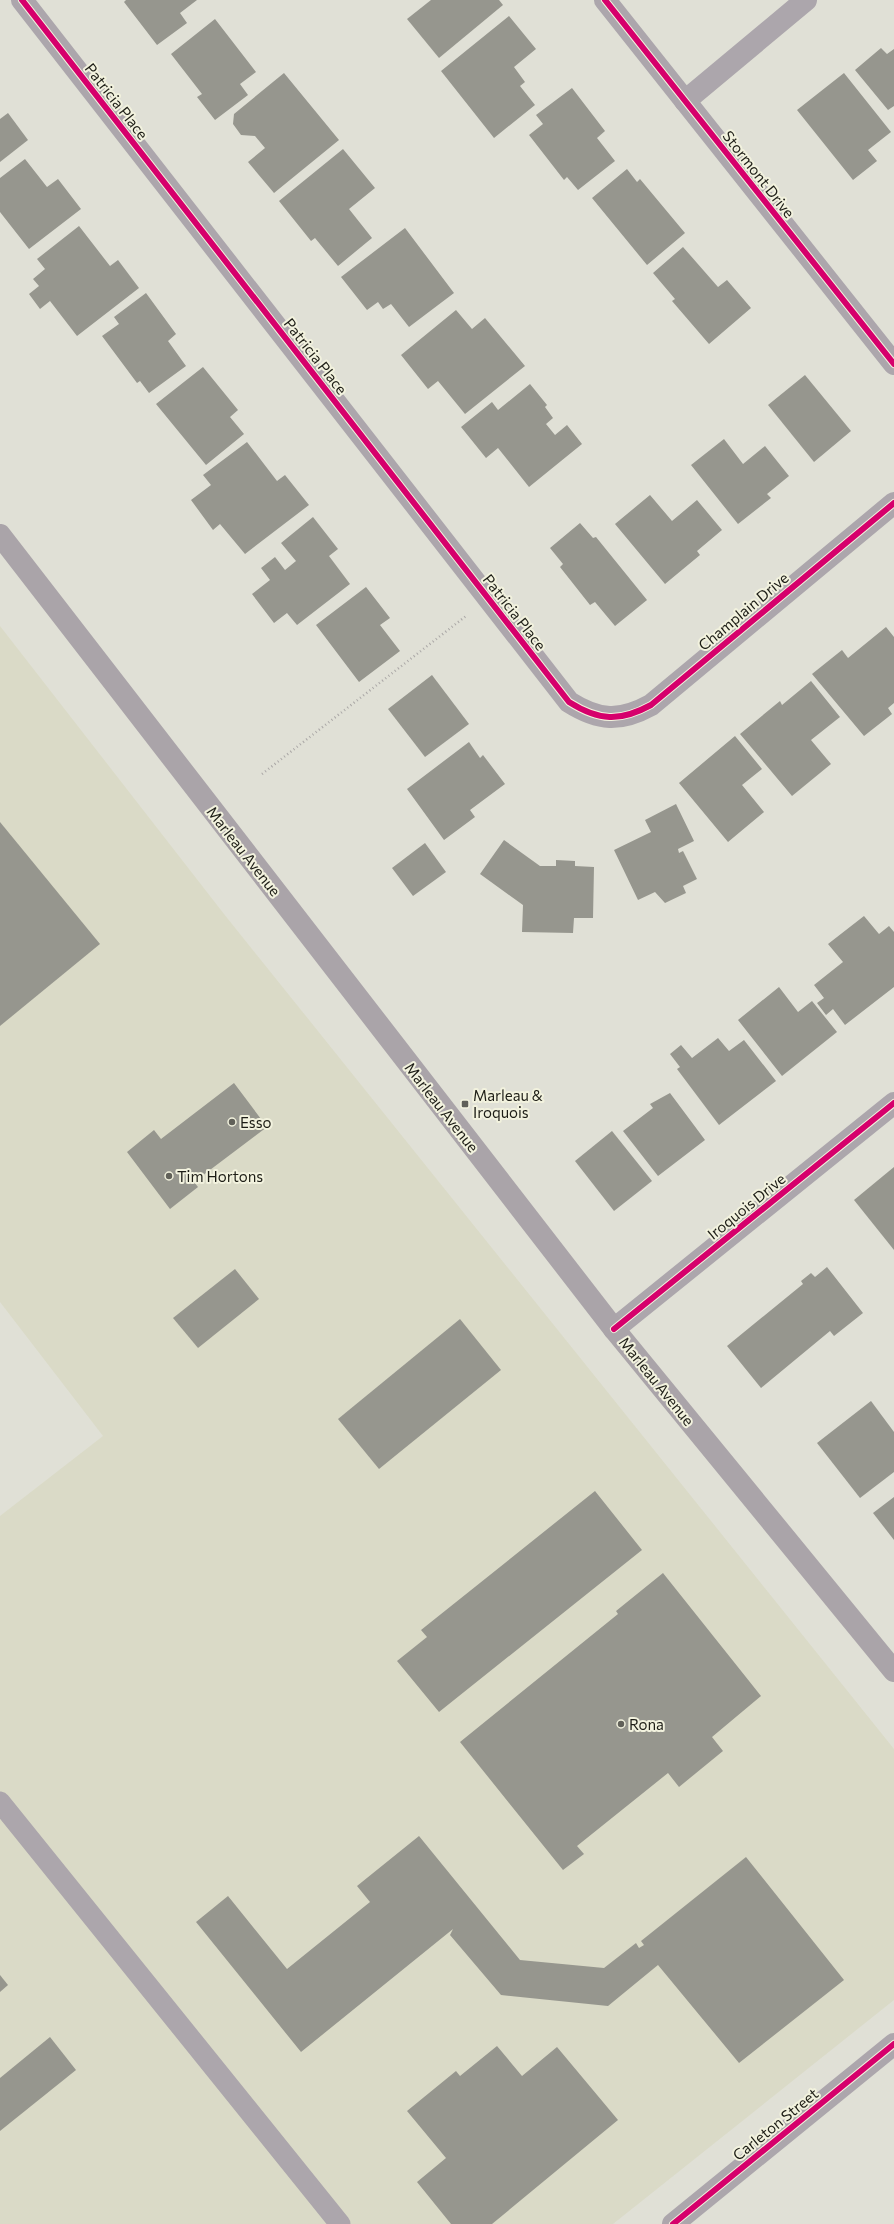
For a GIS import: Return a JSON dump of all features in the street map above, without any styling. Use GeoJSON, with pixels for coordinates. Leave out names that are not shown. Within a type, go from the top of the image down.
{"type":"FeatureCollection","features":[{"type":"Feature","properties":{"kind":"main road","name":"Marleau Avenue"},"geometry":{"type":"LineString","coordinates":[[0,535],[614,1329],[894,1671]]}},
{"type":"Feature","properties":{"kind":"street","name":"Patricia Place"},"geometry":{"type":"LineString","coordinates":[[22,0],[569,702],[584,712],[599,716]]}},
{"type":"Feature","properties":{"kind":"street","name":"Stormont Drive"},"geometry":{"type":"LineString","coordinates":[[605,0],[894,364]]}},
{"type":"Feature","properties":{"kind":"street"},"geometry":{"type":"LineString","coordinates":[[684,101],[806,0]]}},
{"type":"Feature","properties":{"kind":"street","name":"Champlain Drive"},"geometry":{"type":"LineString","coordinates":[[599,716],[615,718],[635,713],[651,705],[894,503]]}},
{"type":"Feature","properties":{"kind":"street","name":"Iroquois Drive"},"geometry":{"type":"LineString","coordinates":[[614,1329],[894,1103]]}},
{"type":"Feature","properties":{"kind":"street","name":"Carleton Street"},"geometry":{"type":"LineString","coordinates":[[673,2224],[894,2044]]}},
{"type":"Feature","properties":{"kind":"lane"},"geometry":{"type":"LineString","coordinates":[[0,1802],[340,2224]]}},
{"type":"Feature","properties":{"kind":"path"},"geometry":{"type":"LineString","coordinates":[[262,774],[489,599]]}},
{"type":"Feature","properties":{"kind":"shaded area"},"geometry":{"type":"Polygon","coordinates":[[[0,626],[224,914],[894,1749],[894,2000],[613,2224],[0,2224],[0,1516],[103,1436],[0,1302],[0,626]]]}},
{"type":"Feature","properties":{"kind":"building"},"geometry":{"type":"Polygon","coordinates":[[[126,0],[197,0],[180,13],[187,23],[157,45],[124,2],[126,0]]]}},
{"type":"Feature","properties":{"kind":"building"},"geometry":{"type":"Polygon","coordinates":[[[431,0],[499,0],[503,5],[439,58],[407,19],[431,0]]]}},
{"type":"Feature","properties":{"kind":"building"},"geometry":{"type":"Polygon","coordinates":[[[509,16],[536,49],[514,67],[525,82],[520,86],[535,105],[494,138],[441,71],[509,16]]]}},
{"type":"Feature","properties":{"kind":"building"},"geometry":{"type":"Polygon","coordinates":[[[215,19],[256,72],[240,84],[248,95],[215,120],[197,97],[202,94],[171,54],[215,19]]]}},
{"type":"Feature","properties":{"kind":"building"},"geometry":{"type":"Polygon","coordinates":[[[881,48],[887,54],[894,49],[894,106],[888,110],[855,70],[881,48]]]}},
{"type":"Feature","properties":{"kind":"building"},"geometry":{"type":"Polygon","coordinates":[[[284,73],[339,140],[274,193],[248,162],[265,148],[255,136],[241,135],[233,124],[234,114],[284,73]]]}},
{"type":"Feature","properties":{"kind":"building"},"geometry":{"type":"Polygon","coordinates":[[[844,73],[891,132],[868,150],[877,161],[853,180],[797,110],[844,73]]]}},
{"type":"Feature","properties":{"kind":"building"},"geometry":{"type":"Polygon","coordinates":[[[572,88],[605,131],[597,138],[615,161],[578,190],[567,177],[564,180],[529,135],[543,124],[536,115],[572,88]]]}},
{"type":"Feature","properties":{"kind":"building"},"geometry":{"type":"Polygon","coordinates":[[[8,113],[28,140],[0,162],[0,119],[8,113]]]}},
{"type":"Feature","properties":{"kind":"building"},"geometry":{"type":"Polygon","coordinates":[[[343,149],[375,188],[349,209],[372,238],[338,266],[315,238],[311,241],[279,201],[343,149]]]}},
{"type":"Feature","properties":{"kind":"building"},"geometry":{"type":"Polygon","coordinates":[[[25,159],[47,187],[58,179],[81,209],[29,249],[0,212],[0,178],[25,159]]]}},
{"type":"Feature","properties":{"kind":"building"},"geometry":{"type":"Polygon","coordinates":[[[627,169],[637,182],[640,179],[685,233],[647,265],[592,198],[627,169]]]}},
{"type":"Feature","properties":{"kind":"building"},"geometry":{"type":"Polygon","coordinates":[[[79,226],[110,266],[118,260],[139,288],[77,336],[50,301],[40,309],[29,294],[39,286],[33,279],[45,269],[37,259],[79,226]]]}},
{"type":"Feature","properties":{"kind":"building"},"geometry":{"type":"Polygon","coordinates":[[[405,228],[454,293],[409,327],[391,304],[383,309],[378,302],[367,310],[341,277],[405,228]]]}},
{"type":"Feature","properties":{"kind":"building"},"geometry":{"type":"Polygon","coordinates":[[[683,247],[718,287],[727,280],[751,308],[709,344],[672,301],[675,299],[653,273],[683,247]]]}},
{"type":"Feature","properties":{"kind":"building"},"geometry":{"type":"Polygon","coordinates":[[[146,293],[176,334],[168,341],[186,366],[149,393],[140,381],[137,383],[102,336],[119,324],[114,317],[146,293]]]}},
{"type":"Feature","properties":{"kind":"building"},"geometry":{"type":"Polygon","coordinates":[[[456,310],[472,329],[485,318],[525,366],[465,414],[438,381],[428,389],[401,355],[456,310]]]}},
{"type":"Feature","properties":{"kind":"building"},"geometry":{"type":"Polygon","coordinates":[[[203,367],[238,410],[230,417],[244,434],[206,465],[156,404],[203,367]]]}},
{"type":"Feature","properties":{"kind":"building"},"geometry":{"type":"Polygon","coordinates":[[[805,375],[851,431],[814,462],[768,405],[805,375]]]}},
{"type":"Feature","properties":{"kind":"building"},"geometry":{"type":"Polygon","coordinates":[[[530,384],[547,405],[545,407],[553,418],[546,424],[555,435],[567,425],[582,444],[529,487],[498,448],[486,458],[461,427],[492,402],[498,410],[530,384]]]}},
{"type":"Feature","properties":{"kind":"building"},"geometry":{"type":"Polygon","coordinates":[[[724,439],[743,464],[765,446],[789,476],[767,494],[771,498],[738,524],[691,465],[724,439]]]}},
{"type":"Feature","properties":{"kind":"building"},"geometry":{"type":"Polygon","coordinates":[[[247,442],[277,481],[285,475],[309,505],[245,554],[220,524],[213,530],[191,500],[211,485],[203,475],[247,442]]]}},
{"type":"Feature","properties":{"kind":"building"},"geometry":{"type":"Polygon","coordinates":[[[650,495],[672,521],[697,500],[722,530],[697,551],[700,555],[665,584],[615,524],[650,495]]]}},
{"type":"Feature","properties":{"kind":"building"},"geometry":{"type":"Polygon","coordinates":[[[313,517],[338,549],[329,556],[350,584],[297,625],[287,613],[274,623],[252,594],[270,580],[261,568],[275,557],[285,570],[296,561],[281,543],[313,517]]]}},
{"type":"Feature","properties":{"kind":"building"},"geometry":{"type":"Polygon","coordinates":[[[580,523],[593,538],[596,537],[647,600],[615,626],[595,602],[590,605],[560,567],[563,564],[550,548],[580,523]]]}},
{"type":"Feature","properties":{"kind":"building"},"geometry":{"type":"Polygon","coordinates":[[[366,587],[390,618],[380,625],[400,651],[359,682],[316,625],[366,587]]]}},
{"type":"Feature","properties":{"kind":"building"},"geometry":{"type":"Polygon","coordinates":[[[886,627],[894,637],[894,703],[888,708],[892,714],[864,736],[812,674],[842,650],[848,658],[886,627]]]}},
{"type":"Feature","properties":{"kind":"building"},"geometry":{"type":"Polygon","coordinates":[[[432,675],[469,724],[425,757],[388,709],[432,675]]]}},
{"type":"Feature","properties":{"kind":"building"},"geometry":{"type":"Polygon","coordinates":[[[811,681],[840,717],[811,740],[831,764],[792,796],[740,734],[780,701],[782,705],[811,681]]]}},
{"type":"Feature","properties":{"kind":"building"},"geometry":{"type":"Polygon","coordinates":[[[735,736],[762,769],[742,785],[764,812],[728,842],[679,783],[735,736]]]}},
{"type":"Feature","properties":{"kind":"building"},"geometry":{"type":"Polygon","coordinates":[[[469,742],[480,758],[483,755],[505,784],[470,810],[475,817],[444,840],[407,789],[469,742]]]}},
{"type":"Feature","properties":{"kind":"building"},"geometry":{"type":"Polygon","coordinates":[[[676,804],[694,841],[678,849],[679,853],[683,851],[697,879],[683,886],[686,893],[665,903],[655,892],[638,900],[614,850],[651,832],[645,820],[676,804]]]}},
{"type":"Feature","properties":{"kind":"building"},"geometry":{"type":"Polygon","coordinates":[[[0,822],[100,944],[0,1026],[0,822]]]}},
{"type":"Feature","properties":{"kind":"building"},"geometry":{"type":"Polygon","coordinates":[[[504,840],[540,866],[556,866],[556,860],[575,861],[575,866],[594,867],[593,918],[574,918],[573,933],[522,932],[523,905],[480,874],[504,840]]]}},
{"type":"Feature","properties":{"kind":"building"},"geometry":{"type":"Polygon","coordinates":[[[425,843],[446,872],[413,896],[392,868],[425,843]]]}},
{"type":"Feature","properties":{"kind":"building"},"geometry":{"type":"Polygon","coordinates":[[[864,916],[879,934],[889,926],[894,932],[894,987],[845,1025],[833,1009],[826,1015],[817,1003],[824,998],[814,985],[843,962],[828,944],[864,916]]]}},
{"type":"Feature","properties":{"kind":"building"},"geometry":{"type":"Polygon","coordinates":[[[779,987],[798,1012],[812,1001],[837,1032],[782,1076],[738,1020],[779,987]]]}},
{"type":"Feature","properties":{"kind":"building"},"geometry":{"type":"Polygon","coordinates":[[[718,1038],[729,1051],[744,1040],[776,1081],[719,1125],[677,1069],[680,1067],[670,1054],[681,1045],[692,1058],[718,1038]]]}},
{"type":"Feature","properties":{"kind":"building"},"geometry":{"type":"Polygon","coordinates":[[[234,1083],[267,1127],[194,1182],[198,1187],[170,1209],[127,1152],[154,1130],[161,1139],[234,1083]]]}},
{"type":"Feature","properties":{"kind":"building"},"geometry":{"type":"Polygon","coordinates":[[[670,1093],[705,1140],[658,1176],[623,1131],[653,1108],[650,1104],[670,1093]]]}},
{"type":"Feature","properties":{"kind":"building"},"geometry":{"type":"Polygon","coordinates":[[[612,1131],[652,1181],[614,1211],[575,1161],[612,1131]]]}},
{"type":"Feature","properties":{"kind":"building"},"geometry":{"type":"Polygon","coordinates":[[[894,1167],[894,1250],[854,1200],[894,1167]]]}},
{"type":"Feature","properties":{"kind":"building"},"geometry":{"type":"Polygon","coordinates":[[[827,1267],[863,1313],[834,1336],[830,1331],[761,1388],[727,1346],[803,1284],[801,1281],[811,1273],[815,1277],[827,1267]]]}},
{"type":"Feature","properties":{"kind":"building"},"geometry":{"type":"Polygon","coordinates":[[[235,1269],[259,1299],[198,1348],[173,1318],[235,1269]]]}},
{"type":"Feature","properties":{"kind":"building"},"geometry":{"type":"Polygon","coordinates":[[[460,1319],[501,1370],[379,1469],[338,1419],[460,1319]]]}},
{"type":"Feature","properties":{"kind":"building"},"geometry":{"type":"Polygon","coordinates":[[[871,1401],[894,1432],[894,1472],[860,1498],[817,1443],[871,1401]]]}},
{"type":"Feature","properties":{"kind":"building"},"geometry":{"type":"Polygon","coordinates":[[[595,1491],[642,1550],[439,1712],[397,1661],[427,1637],[421,1630],[595,1491]]]}},
{"type":"Feature","properties":{"kind":"building"},"geometry":{"type":"Polygon","coordinates":[[[894,1497],[894,1540],[873,1513],[894,1497]]]}},
{"type":"Feature","properties":{"kind":"building"},"geometry":{"type":"Polygon","coordinates":[[[663,1573],[761,1696],[712,1737],[723,1751],[679,1787],[668,1773],[577,1846],[584,1854],[563,1870],[460,1742],[618,1614],[616,1611],[663,1573]]]}},
{"type":"Feature","properties":{"kind":"building"},"geometry":{"type":"Polygon","coordinates":[[[419,1836],[520,1960],[604,1968],[636,1943],[639,1948],[644,1945],[641,1941],[746,1857],[844,1980],[739,2063],[658,1965],[608,2006],[501,1995],[450,1935],[453,1929],[301,2052],[196,1922],[228,1896],[287,1969],[370,1902],[357,1886],[419,1836]]]}},
{"type":"Feature","properties":{"kind":"building"},"geometry":{"type":"Polygon","coordinates":[[[0,1975],[8,1985],[0,1992],[0,1975]]]}},
{"type":"Feature","properties":{"kind":"building"},"geometry":{"type":"Polygon","coordinates":[[[50,2037],[76,2070],[0,2131],[0,2078],[50,2037]]]}},
{"type":"Feature","properties":{"kind":"building"},"geometry":{"type":"Polygon","coordinates":[[[497,2046],[522,2076],[557,2047],[618,2120],[492,2224],[451,2224],[417,2182],[446,2158],[407,2111],[456,2071],[460,2076],[497,2046]]]}},
{"type":"Feature","properties":{"kind":"cycle path"},"geometry":{"type":"LineString","coordinates":[[22,0],[569,702],[590,713],[610,717],[619,717],[640,711],[651,705],[894,503]]}},
{"type":"Feature","properties":{"kind":"cycle path"},"geometry":{"type":"LineString","coordinates":[[605,0],[894,364]]}},
{"type":"Feature","properties":{"kind":"cycle path"},"geometry":{"type":"LineString","coordinates":[[614,1329],[894,1103]]}},
{"type":"Feature","properties":{"kind":"cycle path"},"geometry":{"type":"LineString","coordinates":[[673,2224],[894,2044]]}},
{"type":"Feature","properties":{"kind":"place","name":"Marleau & Iroquois"},"geometry":{"type":"Point","coordinates":[465,1104]}},
{"type":"Feature","properties":{"kind":"place","name":"Esso"},"geometry":{"type":"Point","coordinates":[232,1122]}},
{"type":"Feature","properties":{"kind":"place","name":"Tim Hortons"},"geometry":{"type":"Point","coordinates":[169,1176]}},
{"type":"Feature","properties":{"kind":"place","name":"Rona"},"geometry":{"type":"Point","coordinates":[621,1724]}}]}
